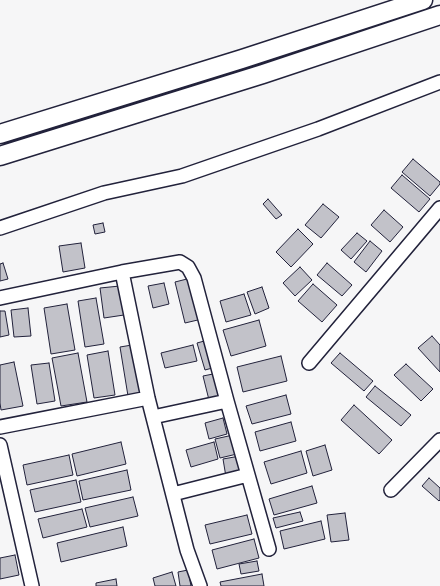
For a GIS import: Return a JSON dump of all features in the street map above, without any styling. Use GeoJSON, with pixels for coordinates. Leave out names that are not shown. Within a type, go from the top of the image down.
{"type":"FeatureCollection","features":[{"type":"Feature","properties":{"kind":"highway"},"geometry":{"type":"LineString","coordinates":[[0,134],[242,59],[423,0]]}},
{"type":"Feature","properties":{"kind":"highway"},"geometry":{"type":"LineString","coordinates":[[0,156],[256,76],[440,15]]}},
{"type":"Feature","properties":{"kind":"street"},"geometry":{"type":"LineString","coordinates":[[0,228],[104,193],[182,176],[318,129],[440,82]]}},
{"type":"Feature","properties":{"kind":"street"},"geometry":{"type":"LineString","coordinates":[[309,363],[440,208]]}},
{"type":"Feature","properties":{"kind":"street"},"geometry":{"type":"LineString","coordinates":[[0,298],[122,272],[180,262],[188,268],[194,278],[269,549]]}},
{"type":"Feature","properties":{"kind":"street"},"geometry":{"type":"LineString","coordinates":[[122,272],[148,398],[188,550],[200,586]]}},
{"type":"Feature","properties":{"kind":"street"},"geometry":{"type":"LineString","coordinates":[[0,427],[148,398]]}},
{"type":"Feature","properties":{"kind":"street"},"geometry":{"type":"LineString","coordinates":[[153,417],[227,401]]}},
{"type":"Feature","properties":{"kind":"street"},"geometry":{"type":"LineString","coordinates":[[391,490],[440,440]]}},
{"type":"Feature","properties":{"kind":"street"},"geometry":{"type":"LineString","coordinates":[[0,445],[32,586]]}},
{"type":"Feature","properties":{"kind":"street"},"geometry":{"type":"LineString","coordinates":[[173,494],[248,475]]}},
{"type":"Feature","properties":{"kind":"building"},"geometry":{"type":"Polygon","coordinates":[[[413,159],[440,182],[430,196],[402,172],[413,159]]]}},
{"type":"Feature","properties":{"kind":"building"},"geometry":{"type":"Polygon","coordinates":[[[402,175],[430,199],[419,212],[391,188],[402,175]]]}},
{"type":"Feature","properties":{"kind":"building"},"geometry":{"type":"Polygon","coordinates":[[[268,199],[282,215],[276,219],[263,204],[268,199]]]}},
{"type":"Feature","properties":{"kind":"building"},"geometry":{"type":"Polygon","coordinates":[[[323,204],[339,217],[321,238],[305,225],[323,204]]]}},
{"type":"Feature","properties":{"kind":"building"},"geometry":{"type":"Polygon","coordinates":[[[384,210],[403,227],[390,242],[371,225],[384,210]]]}},
{"type":"Feature","properties":{"kind":"building"},"geometry":{"type":"Polygon","coordinates":[[[103,223],[105,232],[95,234],[93,225],[103,223]]]}},
{"type":"Feature","properties":{"kind":"building"},"geometry":{"type":"Polygon","coordinates":[[[298,229],[313,244],[291,267],[276,252],[298,229]]]}},
{"type":"Feature","properties":{"kind":"building"},"geometry":{"type":"Polygon","coordinates":[[[357,233],[367,241],[351,259],[341,250],[357,233]]]}},
{"type":"Feature","properties":{"kind":"building"},"geometry":{"type":"Polygon","coordinates":[[[370,241],[382,251],[366,272],[354,262],[370,241]]]}},
{"type":"Feature","properties":{"kind":"building"},"geometry":{"type":"Polygon","coordinates":[[[81,243],[85,268],[63,272],[59,246],[81,243]]]}},
{"type":"Feature","properties":{"kind":"building"},"geometry":{"type":"Polygon","coordinates":[[[3,263],[8,279],[0,281],[0,264],[3,263]]]}},
{"type":"Feature","properties":{"kind":"building"},"geometry":{"type":"Polygon","coordinates":[[[327,263],[352,285],[342,296],[317,275],[327,263]]]}},
{"type":"Feature","properties":{"kind":"building"},"geometry":{"type":"Polygon","coordinates":[[[300,267],[312,280],[295,296],[283,283],[300,267]]]}},
{"type":"Feature","properties":{"kind":"building"},"geometry":{"type":"Polygon","coordinates":[[[191,278],[202,319],[185,323],[175,282],[191,278]]]}},
{"type":"Feature","properties":{"kind":"building"},"geometry":{"type":"Polygon","coordinates":[[[164,283],[169,304],[153,308],[148,286],[164,283]]]}},
{"type":"Feature","properties":{"kind":"building"},"geometry":{"type":"Polygon","coordinates":[[[313,284],[337,305],[322,322],[298,301],[313,284]]]}},
{"type":"Feature","properties":{"kind":"building"},"geometry":{"type":"Polygon","coordinates":[[[120,286],[124,315],[104,318],[100,288],[120,286]]]}},
{"type":"Feature","properties":{"kind":"building"},"geometry":{"type":"Polygon","coordinates":[[[262,287],[269,308],[255,314],[247,292],[262,287]]]}},
{"type":"Feature","properties":{"kind":"building"},"geometry":{"type":"Polygon","coordinates":[[[244,294],[251,315],[226,322],[220,301],[244,294]]]}},
{"type":"Feature","properties":{"kind":"building"},"geometry":{"type":"Polygon","coordinates":[[[96,298],[104,344],[85,347],[78,301],[96,298]]]}},
{"type":"Feature","properties":{"kind":"building"},"geometry":{"type":"Polygon","coordinates":[[[67,304],[75,350],[51,354],[44,308],[67,304]]]}},
{"type":"Feature","properties":{"kind":"building"},"geometry":{"type":"Polygon","coordinates":[[[28,308],[31,336],[14,337],[11,310],[28,308]]]}},
{"type":"Feature","properties":{"kind":"building"},"geometry":{"type":"Polygon","coordinates":[[[0,311],[5,311],[9,335],[0,337],[0,311]]]}},
{"type":"Feature","properties":{"kind":"building"},"geometry":{"type":"Polygon","coordinates":[[[259,320],[266,346],[231,356],[223,330],[259,320]]]}},
{"type":"Feature","properties":{"kind":"building"},"geometry":{"type":"Polygon","coordinates":[[[432,336],[440,345],[440,372],[418,348],[432,336]]]}},
{"type":"Feature","properties":{"kind":"building"},"geometry":{"type":"Polygon","coordinates":[[[208,340],[216,367],[205,370],[197,343],[208,340]]]}},
{"type":"Feature","properties":{"kind":"building"},"geometry":{"type":"Polygon","coordinates":[[[132,345],[140,393],[128,396],[120,347],[132,345]]]}},
{"type":"Feature","properties":{"kind":"building"},"geometry":{"type":"Polygon","coordinates":[[[193,345],[197,361],[165,368],[161,353],[193,345]]]}},
{"type":"Feature","properties":{"kind":"building"},"geometry":{"type":"Polygon","coordinates":[[[108,351],[115,395],[94,398],[87,355],[108,351]]]}},
{"type":"Feature","properties":{"kind":"building"},"geometry":{"type":"Polygon","coordinates":[[[78,353],[87,402],[61,406],[52,358],[78,353]]]}},
{"type":"Feature","properties":{"kind":"building"},"geometry":{"type":"Polygon","coordinates":[[[340,353],[373,381],[364,391],[331,363],[340,353]]]}},
{"type":"Feature","properties":{"kind":"building"},"geometry":{"type":"Polygon","coordinates":[[[281,356],[287,381],[243,392],[237,367],[281,356]]]}},
{"type":"Feature","properties":{"kind":"building"},"geometry":{"type":"Polygon","coordinates":[[[14,362],[23,406],[1,410],[0,365],[14,362]]]}},
{"type":"Feature","properties":{"kind":"building"},"geometry":{"type":"Polygon","coordinates":[[[49,363],[55,401],[37,404],[31,365],[49,363]]]}},
{"type":"Feature","properties":{"kind":"building"},"geometry":{"type":"Polygon","coordinates":[[[406,364],[433,389],[421,401],[394,375],[406,364]]]}},
{"type":"Feature","properties":{"kind":"building"},"geometry":{"type":"Polygon","coordinates":[[[218,373],[225,400],[210,404],[203,376],[218,373]]]}},
{"type":"Feature","properties":{"kind":"building"},"geometry":{"type":"Polygon","coordinates":[[[375,386],[411,415],[401,426],[366,397],[375,386]]]}},
{"type":"Feature","properties":{"kind":"building"},"geometry":{"type":"Polygon","coordinates":[[[286,395],[291,414],[252,424],[246,406],[286,395]]]}},
{"type":"Feature","properties":{"kind":"building"},"geometry":{"type":"Polygon","coordinates":[[[354,405],[392,440],[379,454],[341,420],[354,405]]]}},
{"type":"Feature","properties":{"kind":"building"},"geometry":{"type":"Polygon","coordinates":[[[223,418],[227,434],[209,439],[205,423],[223,418]]]}},
{"type":"Feature","properties":{"kind":"building"},"geometry":{"type":"Polygon","coordinates":[[[291,422],[296,441],[260,451],[255,432],[291,422]]]}},
{"type":"Feature","properties":{"kind":"building"},"geometry":{"type":"Polygon","coordinates":[[[233,435],[237,454],[220,458],[215,439],[233,435]]]}},
{"type":"Feature","properties":{"kind":"building"},"geometry":{"type":"Polygon","coordinates":[[[121,442],[126,464],[77,476],[72,454],[121,442]]]}},
{"type":"Feature","properties":{"kind":"building"},"geometry":{"type":"Polygon","coordinates":[[[214,442],[218,459],[191,467],[186,450],[214,442]]]}},
{"type":"Feature","properties":{"kind":"building"},"geometry":{"type":"Polygon","coordinates":[[[325,445],[332,470],[313,476],[306,451],[325,445]]]}},
{"type":"Feature","properties":{"kind":"building"},"geometry":{"type":"Polygon","coordinates":[[[301,451],[307,473],[271,484],[264,462],[301,451]]]}},
{"type":"Feature","properties":{"kind":"building"},"geometry":{"type":"Polygon","coordinates":[[[69,455],[73,475],[27,485],[23,465],[69,455]]]}},
{"type":"Feature","properties":{"kind":"building"},"geometry":{"type":"Polygon","coordinates":[[[240,456],[243,474],[226,477],[223,459],[240,456]]]}},
{"type":"Feature","properties":{"kind":"building"},"geometry":{"type":"Polygon","coordinates":[[[127,470],[131,490],[83,500],[79,481],[127,470]]]}},
{"type":"Feature","properties":{"kind":"building"},"geometry":{"type":"Polygon","coordinates":[[[429,478],[440,488],[439,501],[422,486],[429,478]]]}},
{"type":"Feature","properties":{"kind":"building"},"geometry":{"type":"Polygon","coordinates":[[[76,480],[81,502],[35,512],[30,490],[76,480]]]}},
{"type":"Feature","properties":{"kind":"building"},"geometry":{"type":"Polygon","coordinates":[[[312,486],[317,503],[274,515],[269,499],[312,486]]]}},
{"type":"Feature","properties":{"kind":"building"},"geometry":{"type":"Polygon","coordinates":[[[133,497],[138,516],[90,527],[85,508],[133,497]]]}},
{"type":"Feature","properties":{"kind":"building"},"geometry":{"type":"Polygon","coordinates":[[[82,509],[87,527],[43,538],[38,519],[82,509]]]}},
{"type":"Feature","properties":{"kind":"building"},"geometry":{"type":"Polygon","coordinates":[[[300,512],[303,521],[276,528],[273,518],[300,512]]]}},
{"type":"Feature","properties":{"kind":"building"},"geometry":{"type":"Polygon","coordinates":[[[345,513],[349,540],[331,542],[327,515],[345,513]]]}},
{"type":"Feature","properties":{"kind":"building"},"geometry":{"type":"Polygon","coordinates":[[[247,515],[252,534],[210,544],[205,525],[247,515]]]}},
{"type":"Feature","properties":{"kind":"building"},"geometry":{"type":"Polygon","coordinates":[[[321,521],[325,539],[284,549],[280,531],[321,521]]]}},
{"type":"Feature","properties":{"kind":"building"},"geometry":{"type":"Polygon","coordinates":[[[123,527],[127,546],[61,562],[57,543],[123,527]]]}},
{"type":"Feature","properties":{"kind":"building"},"geometry":{"type":"Polygon","coordinates":[[[254,539],[259,558],[217,569],[212,550],[254,539]]]}},
{"type":"Feature","properties":{"kind":"building"},"geometry":{"type":"Polygon","coordinates":[[[15,555],[19,575],[0,579],[0,558],[15,555]]]}},
{"type":"Feature","properties":{"kind":"building"},"geometry":{"type":"Polygon","coordinates":[[[257,561],[259,571],[241,574],[239,564],[257,561]]]}},
{"type":"Feature","properties":{"kind":"building"},"geometry":{"type":"Polygon","coordinates":[[[188,570],[191,586],[180,586],[178,572],[188,570]]]}},
{"type":"Feature","properties":{"kind":"building"},"geometry":{"type":"Polygon","coordinates":[[[172,572],[176,586],[155,586],[153,578],[172,572]]]}},
{"type":"Feature","properties":{"kind":"building"},"geometry":{"type":"Polygon","coordinates":[[[262,574],[264,586],[221,586],[220,582],[262,574]]]}},
{"type":"Feature","properties":{"kind":"building"},"geometry":{"type":"Polygon","coordinates":[[[116,579],[117,586],[96,586],[96,583],[116,579]]]}}]}
